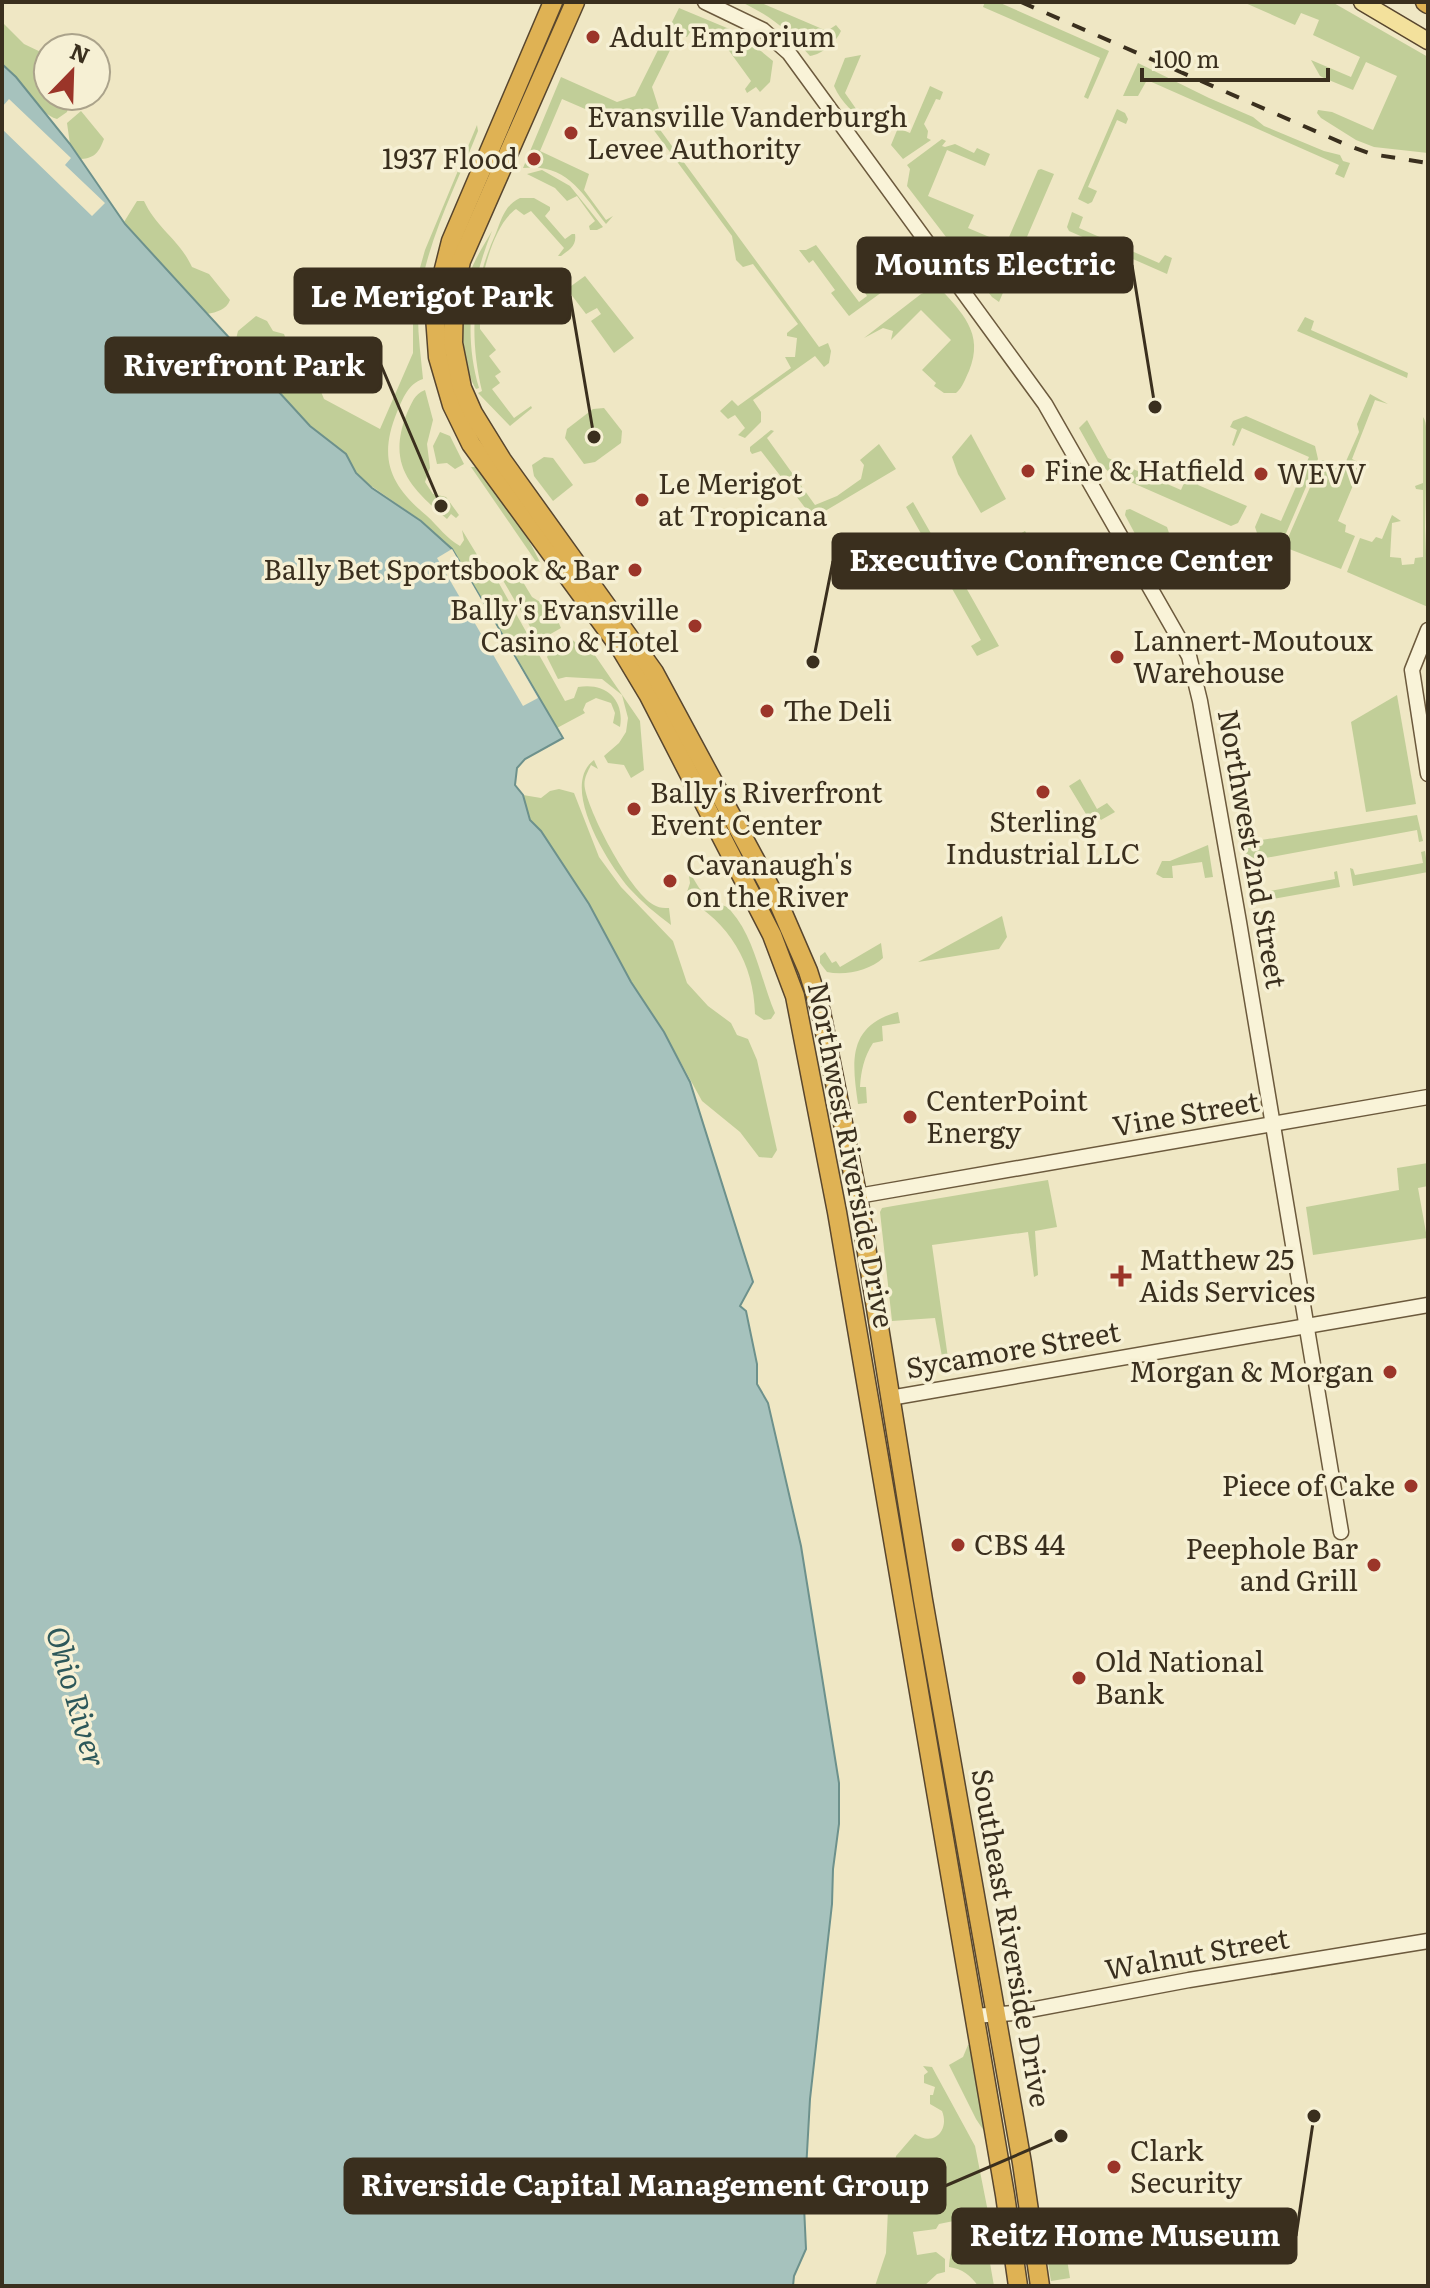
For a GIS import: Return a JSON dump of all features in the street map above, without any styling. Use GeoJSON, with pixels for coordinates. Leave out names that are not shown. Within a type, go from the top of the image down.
{"type":"FeatureCollection","features":[{"type":"Feature","properties":{"kind":"highway"},"geometry":{"type":"LineString","coordinates":[[447,288],[455,231],[553,2]]}},
{"type":"Feature","properties":{"kind":"highway"},"geometry":{"type":"LineString","coordinates":[[447,288],[575,2]]}},
{"type":"Feature","properties":{"kind":"highway","name":"Northwest Riverside Drive"},"geometry":{"type":"LineString","coordinates":[[447,288],[458,373],[479,426],[654,672],[791,930],[825,1024],[858,1196],[923,1600]]}},
{"type":"Feature","properties":{"kind":"highway","name":"Northwest Riverside Drive"},"geometry":{"type":"LineString","coordinates":[[447,288],[435,316],[438,357],[457,418],[480,458],[621,649],[648,694],[772,935],[795,996],[835,1198],[903,1603]]}},
{"type":"Feature","properties":{"kind":"highway","name":"Southeast Riverside Drive"},"geometry":{"type":"LineString","coordinates":[[923,1600],[1022,2163],[1040,2286]]}},
{"type":"Feature","properties":{"kind":"highway","name":"Southeast Riverside Drive"},"geometry":{"type":"LineString","coordinates":[[903,1603],[1018,2286]]}},
{"type":"Feature","properties":{"kind":"main road","name":"Northwest 2nd Street"},"geometry":{"type":"LineString","coordinates":[[705,2],[763,30],[789,53],[1045,404],[1181,639],[1192,664],[1341,1532]]}},
{"type":"Feature","properties":{"kind":"main road"},"geometry":{"type":"LineString","coordinates":[[1362,2],[1428,41]]}},
{"type":"Feature","properties":{"kind":"main road"},"geometry":{"type":"LineString","coordinates":[[1428,630],[1412,670],[1428,774]]}},
{"type":"Feature","properties":{"kind":"main road","name":"Vine Street"},"geometry":{"type":"LineString","coordinates":[[858,1196],[1428,1097]]}},
{"type":"Feature","properties":{"kind":"main road","name":"Sycamore Street"},"geometry":{"type":"LineString","coordinates":[[890,1398],[1428,1305]]}},
{"type":"Feature","properties":{"kind":"main road","name":"Walnut Street"},"geometry":{"type":"LineString","coordinates":[[974,2016],[1014,2013],[1189,1980],[1428,1941]]}},
{"type":"Feature","properties":{"kind":"green space"},"geometry":{"type":"Polygon","coordinates":[[[741,2],[759,2],[827,31],[836,25],[841,31],[828,47],[810,56],[779,25],[741,2]]]}},
{"type":"Feature","properties":{"kind":"green space"},"geometry":{"type":"Polygon","coordinates":[[[985,2],[998,2],[1109,51],[1088,99],[1084,97],[1100,58],[983,7],[985,2]]]}},
{"type":"Feature","properties":{"kind":"green space"},"geometry":{"type":"Polygon","coordinates":[[[1243,2],[1332,2],[1428,57],[1428,153],[1374,147],[1356,140],[1321,118],[1318,110],[1332,112],[1373,130],[1397,76],[1366,62],[1353,90],[1324,78],[1311,60],[1351,77],[1360,57],[1313,35],[1319,20],[1301,13],[1295,25],[1243,2]]]}},
{"type":"Feature","properties":{"kind":"green space"},"geometry":{"type":"Polygon","coordinates":[[[679,8],[739,33],[773,61],[770,82],[760,92],[756,87],[747,93],[745,89],[751,81],[722,41],[715,45],[711,40],[713,34],[694,26],[687,37],[678,34],[652,87],[659,109],[650,116],[819,347],[828,343],[831,351],[829,363],[824,367],[815,356],[753,400],[761,412],[761,422],[745,438],[738,435],[745,428],[735,415],[728,419],[720,411],[732,400],[738,406],[791,368],[785,357],[795,357],[797,338],[787,336],[787,333],[798,324],[753,264],[743,267],[736,260],[732,236],[650,125],[630,113],[606,118],[562,99],[540,151],[589,174],[584,190],[606,220],[613,216],[606,224],[581,191],[562,175],[551,170],[523,168],[561,77],[617,102],[635,96],[679,8]]]}},
{"type":"Feature","properties":{"kind":"green space"},"geometry":{"type":"Polygon","coordinates":[[[2,22],[32,48],[32,99],[2,64],[2,22]]]}},
{"type":"Feature","properties":{"kind":"green space"},"geometry":{"type":"Polygon","coordinates":[[[861,55],[845,93],[868,126],[845,103],[834,86],[845,58],[861,55]]]}},
{"type":"Feature","properties":{"kind":"green space"},"geometry":{"type":"Polygon","coordinates":[[[1138,63],[1253,117],[1264,126],[1340,155],[1343,161],[1350,163],[1344,178],[1335,174],[1339,165],[1147,80],[1138,96],[1123,96],[1138,63]]]}},
{"type":"Feature","properties":{"kind":"green space"},"geometry":{"type":"Polygon","coordinates":[[[930,86],[943,92],[940,100],[936,99],[924,124],[928,131],[927,138],[931,140],[903,159],[891,145],[898,128],[910,133],[930,86]]]}},
{"type":"Feature","properties":{"kind":"green space"},"geometry":{"type":"Polygon","coordinates":[[[1117,109],[1125,113],[1128,119],[1126,124],[1117,120],[1088,187],[1097,191],[1088,204],[1078,199],[1117,109]]]}},
{"type":"Feature","properties":{"kind":"green space"},"geometry":{"type":"Polygon","coordinates":[[[45,112],[67,112],[57,119],[45,112]]]}},
{"type":"Feature","properties":{"kind":"green space"},"geometry":{"type":"Polygon","coordinates":[[[82,112],[104,139],[96,154],[81,159],[70,144],[67,123],[82,112]]]}},
{"type":"Feature","properties":{"kind":"green space"},"geometry":{"type":"Polygon","coordinates":[[[477,125],[478,131],[440,222],[425,269],[418,316],[423,379],[410,388],[404,397],[391,429],[388,457],[391,470],[396,482],[414,505],[460,546],[464,540],[462,530],[482,563],[487,562],[565,701],[574,698],[578,687],[604,690],[616,701],[621,717],[620,727],[613,723],[615,713],[611,703],[596,698],[586,703],[585,713],[557,728],[452,549],[422,521],[364,481],[346,454],[310,426],[235,343],[238,331],[256,316],[267,321],[273,331],[284,334],[292,356],[313,372],[324,399],[380,429],[413,353],[413,304],[425,250],[477,125]]]}},
{"type":"Feature","properties":{"kind":"green space"},"geometry":{"type":"Polygon","coordinates":[[[942,139],[946,141],[942,146],[945,147],[955,144],[974,153],[977,148],[990,154],[985,166],[947,150],[928,196],[974,215],[968,228],[1006,244],[1038,170],[1054,174],[999,302],[907,186],[910,169],[907,165],[942,139]]]}},
{"type":"Feature","properties":{"kind":"green space"},"geometry":{"type":"Polygon","coordinates":[[[542,170],[570,186],[603,227],[590,230],[589,226],[595,221],[577,196],[567,201],[555,188],[527,174],[542,170]]]}},
{"type":"Feature","properties":{"kind":"green space"},"geometry":{"type":"Polygon","coordinates":[[[520,198],[534,198],[550,207],[545,216],[565,239],[575,234],[575,242],[558,256],[564,248],[531,211],[524,215],[516,209],[500,228],[489,254],[477,308],[486,313],[480,317],[480,329],[496,350],[489,356],[501,372],[495,376],[500,383],[492,389],[514,418],[532,408],[510,426],[478,393],[482,391],[474,331],[478,291],[488,252],[505,212],[520,198]]]}},
{"type":"Feature","properties":{"kind":"green space"},"geometry":{"type":"Polygon","coordinates":[[[137,201],[144,201],[192,267],[209,274],[230,300],[224,308],[207,314],[124,222],[137,201]]]}},
{"type":"Feature","properties":{"kind":"green space"},"geometry":{"type":"Polygon","coordinates":[[[1072,212],[1083,217],[1079,228],[1159,263],[1165,255],[1172,258],[1167,274],[1069,231],[1067,227],[1072,212]]]}},
{"type":"Feature","properties":{"kind":"green space"},"geometry":{"type":"Polygon","coordinates":[[[492,231],[474,289],[472,308],[471,348],[479,388],[476,389],[464,349],[463,302],[471,270],[492,231]]]}},
{"type":"Feature","properties":{"kind":"green space"},"geometry":{"type":"Polygon","coordinates":[[[816,245],[859,302],[867,296],[864,291],[894,269],[897,273],[907,266],[911,271],[849,316],[831,293],[835,290],[813,260],[809,263],[799,250],[816,245]]]}},
{"type":"Feature","properties":{"kind":"green space"},"geometry":{"type":"Polygon","coordinates":[[[585,276],[634,338],[614,353],[591,321],[601,314],[597,308],[586,314],[567,289],[585,276]]]}},
{"type":"Feature","properties":{"kind":"green space"},"geometry":{"type":"Polygon","coordinates":[[[939,287],[968,324],[974,345],[969,371],[956,393],[944,393],[922,370],[951,340],[921,310],[891,340],[893,331],[883,328],[864,338],[921,294],[939,287]]]}},
{"type":"Feature","properties":{"kind":"green space"},"geometry":{"type":"Polygon","coordinates":[[[1305,317],[1314,321],[1311,330],[1408,373],[1407,378],[1297,331],[1305,317]]]}},
{"type":"Feature","properties":{"kind":"green space"},"geometry":{"type":"Polygon","coordinates":[[[425,390],[433,420],[427,444],[430,468],[425,482],[433,494],[446,497],[459,515],[456,518],[451,514],[447,519],[422,496],[412,485],[401,461],[401,431],[407,413],[416,396],[425,390]]]}},
{"type":"Feature","properties":{"kind":"green space"},"geometry":{"type":"Polygon","coordinates":[[[1370,394],[1388,404],[1375,400],[1352,459],[1362,464],[1338,521],[1346,525],[1345,532],[1355,536],[1341,569],[1284,547],[1322,460],[1343,468],[1359,432],[1357,424],[1370,394]]]}},
{"type":"Feature","properties":{"kind":"green space"},"geometry":{"type":"Polygon","coordinates":[[[604,408],[622,431],[621,443],[595,462],[584,464],[565,438],[567,429],[593,409],[604,408]]]}},
{"type":"Feature","properties":{"kind":"green space"},"geometry":{"type":"Polygon","coordinates":[[[1246,416],[1315,446],[1318,459],[1284,538],[1277,544],[1258,536],[1255,527],[1261,513],[1281,521],[1309,457],[1242,428],[1232,445],[1237,430],[1230,427],[1233,421],[1246,416]]]}},
{"type":"Feature","properties":{"kind":"green space"},"geometry":{"type":"Polygon","coordinates":[[[1423,417],[1427,444],[1425,527],[1428,607],[1347,572],[1360,538],[1372,542],[1376,537],[1382,539],[1392,515],[1401,521],[1392,523],[1390,557],[1401,558],[1402,565],[1414,564],[1415,558],[1423,557],[1423,490],[1415,486],[1423,483],[1423,417]]]}},
{"type":"Feature","properties":{"kind":"green space"},"geometry":{"type":"Polygon","coordinates":[[[1087,420],[1108,458],[1181,490],[1190,469],[1203,474],[1198,485],[1247,506],[1238,523],[1231,526],[1110,473],[1098,462],[1079,428],[1087,420]]]}},
{"type":"Feature","properties":{"kind":"green space"},"geometry":{"type":"Polygon","coordinates":[[[771,430],[774,431],[767,438],[815,505],[837,496],[861,479],[864,465],[860,460],[879,444],[896,469],[815,517],[761,451],[752,454],[750,451],[750,447],[771,430]]]}},
{"type":"Feature","properties":{"kind":"green space"},"geometry":{"type":"Polygon","coordinates":[[[440,432],[450,436],[464,464],[455,469],[447,463],[437,464],[433,446],[440,432]]]}},
{"type":"Feature","properties":{"kind":"green space"},"geometry":{"type":"Polygon","coordinates":[[[971,434],[1006,499],[981,513],[958,474],[952,457],[971,434]]]}},
{"type":"Feature","properties":{"kind":"green space"},"geometry":{"type":"Polygon","coordinates":[[[544,457],[553,458],[573,485],[553,501],[534,476],[532,465],[544,457]]]}},
{"type":"Feature","properties":{"kind":"green space"},"geometry":{"type":"Polygon","coordinates":[[[471,467],[478,467],[522,527],[541,564],[539,566],[471,467]]]}},
{"type":"Feature","properties":{"kind":"green space"},"geometry":{"type":"Polygon","coordinates":[[[913,502],[953,572],[1025,531],[1029,538],[960,577],[999,646],[977,656],[971,646],[981,640],[906,507],[913,502]]]}},
{"type":"Feature","properties":{"kind":"green space"},"geometry":{"type":"Polygon","coordinates":[[[1130,509],[1167,527],[1169,533],[1163,548],[1154,552],[1143,549],[1125,515],[1126,510],[1130,509]]]}},
{"type":"Feature","properties":{"kind":"green space"},"geometry":{"type":"Polygon","coordinates":[[[517,572],[532,597],[553,610],[561,628],[547,636],[535,635],[501,577],[517,572]]]}},
{"type":"Feature","properties":{"kind":"green space"},"geometry":{"type":"Polygon","coordinates":[[[566,634],[592,651],[640,721],[644,770],[631,778],[624,765],[608,763],[604,756],[626,732],[628,718],[622,695],[602,679],[558,679],[547,657],[554,642],[566,634]]]}},
{"type":"Feature","properties":{"kind":"green space"},"geometry":{"type":"Polygon","coordinates":[[[1397,695],[1416,804],[1366,812],[1351,722],[1397,695]]]}},
{"type":"Feature","properties":{"kind":"green space"},"geometry":{"type":"Polygon","coordinates":[[[594,760],[598,769],[591,765],[585,786],[595,817],[613,854],[635,887],[656,906],[669,908],[671,925],[629,888],[610,862],[590,825],[582,788],[585,772],[594,760]]]}},
{"type":"Feature","properties":{"kind":"green space"},"geometry":{"type":"Polygon","coordinates":[[[1080,779],[1097,809],[1107,803],[1115,812],[1101,820],[1097,815],[1089,819],[1069,786],[1080,779]]]}},
{"type":"Feature","properties":{"kind":"green space"},"geometry":{"type":"Polygon","coordinates":[[[559,789],[574,793],[599,857],[621,887],[673,941],[687,983],[708,1006],[731,1023],[737,1035],[748,1039],[757,1060],[777,1150],[772,1158],[759,1157],[740,1132],[702,1101],[589,904],[541,831],[530,820],[523,795],[541,798],[559,789]]]}},
{"type":"Feature","properties":{"kind":"green space"},"geometry":{"type":"Polygon","coordinates":[[[1417,815],[1423,841],[1419,842],[1417,830],[1260,859],[1257,866],[1261,885],[1251,887],[1243,843],[1417,815]]]}},
{"type":"Feature","properties":{"kind":"green space"},"geometry":{"type":"Polygon","coordinates":[[[1208,845],[1213,877],[1205,878],[1202,862],[1172,866],[1173,878],[1156,874],[1162,861],[1170,861],[1208,845]]]}},
{"type":"Feature","properties":{"kind":"green space"},"geometry":{"type":"Polygon","coordinates":[[[1425,851],[1428,872],[1353,886],[1350,868],[1355,875],[1423,863],[1421,852],[1425,851]]]}},
{"type":"Feature","properties":{"kind":"green space"},"geometry":{"type":"Polygon","coordinates":[[[688,869],[702,892],[729,909],[746,934],[775,1013],[771,1019],[764,1020],[755,1014],[750,978],[736,946],[714,919],[685,898],[690,883],[688,869]]]}},
{"type":"Feature","properties":{"kind":"green space"},"geometry":{"type":"Polygon","coordinates":[[[1337,871],[1340,887],[1267,900],[1265,892],[1335,879],[1334,872],[1337,871]]]}},
{"type":"Feature","properties":{"kind":"green space"},"geometry":{"type":"Polygon","coordinates":[[[1002,916],[1007,937],[999,949],[918,962],[1002,916]]]}},
{"type":"Feature","properties":{"kind":"green space"},"geometry":{"type":"Polygon","coordinates":[[[881,943],[883,958],[865,969],[834,973],[827,972],[820,963],[820,956],[825,952],[832,963],[836,961],[840,967],[881,943]]]}},
{"type":"Feature","properties":{"kind":"green space"},"geometry":{"type":"Polygon","coordinates":[[[898,1012],[900,1023],[882,1026],[883,1041],[873,1043],[867,1054],[860,1087],[866,1087],[867,1103],[858,1104],[855,1060],[861,1036],[881,1018],[898,1012]]]}},
{"type":"Feature","properties":{"kind":"green space"},"geometry":{"type":"Polygon","coordinates":[[[1428,1163],[1428,1186],[1418,1188],[1427,1238],[1313,1255],[1306,1207],[1399,1190],[1397,1168],[1428,1163]]]}},
{"type":"Feature","properties":{"kind":"green space"},"geometry":{"type":"Polygon","coordinates":[[[1048,1180],[1057,1227],[1035,1231],[1038,1275],[1034,1277],[1028,1232],[932,1245],[948,1358],[959,1357],[961,1366],[944,1368],[935,1318],[892,1321],[882,1208],[1048,1180]]]}},
{"type":"Feature","properties":{"kind":"green space"},"geometry":{"type":"Polygon","coordinates":[[[972,2044],[986,2134],[949,2065],[963,2057],[968,2045],[972,2044]]]}},
{"type":"Feature","properties":{"kind":"green space"},"geometry":{"type":"Polygon","coordinates":[[[923,2066],[932,2067],[975,2146],[989,2217],[939,2224],[936,2229],[913,2232],[917,2255],[936,2252],[945,2259],[945,2272],[937,2274],[924,2286],[875,2286],[886,2253],[888,2209],[896,2156],[915,2134],[922,2138],[934,2138],[944,2125],[942,2111],[930,2104],[930,2095],[933,2095],[935,2087],[924,2083],[924,2075],[928,2072],[923,2066]]]}},
{"type":"Feature","properties":{"kind":"green space"},"geometry":{"type":"Polygon","coordinates":[[[972,2226],[984,2229],[994,2286],[978,2286],[966,2273],[949,2267],[954,2243],[972,2226]]]}},
{"type":"Feature","properties":{"kind":"green space"},"geometry":{"type":"Polygon","coordinates":[[[1050,2226],[1065,2247],[1070,2278],[1051,2281],[1043,2233],[1050,2226]]]}},
{"type":"Feature","properties":{"kind":"water","name":"Ohio River"},"geometry":{"type":"Polygon","coordinates":[[[2,64],[32,97],[32,112],[44,112],[125,224],[310,426],[346,454],[356,473],[372,488],[421,521],[452,549],[563,738],[525,759],[517,768],[515,785],[523,795],[530,820],[541,831],[589,904],[690,1082],[753,1282],[740,1306],[746,1311],[757,1364],[757,1384],[768,1403],[801,1546],[839,1783],[839,1824],[810,2099],[804,2206],[806,2249],[793,2286],[2,2286],[2,64]]]}},
{"type":"Feature","properties":{"kind":"pier"},"geometry":{"type":"Polygon","coordinates":[[[9,99],[71,158],[65,165],[105,203],[92,216],[2,129],[2,107],[9,99]]]}},
{"type":"Feature","properties":{"kind":"pier"},"geometry":{"type":"Polygon","coordinates":[[[452,549],[538,698],[523,706],[437,558],[452,549]]]}},
{"type":"Feature","properties":{"kind":"railway"},"geometry":{"type":"LineString","coordinates":[[1021,2],[1347,145],[1371,154],[1428,163]]}},
{"type":"Feature","properties":{"kind":"place","name":"Adult Emporium"},"geometry":{"type":"Point","coordinates":[593,37]}},
{"type":"Feature","properties":{"kind":"place","name":"Evansville Vanderburgh Levee Authority"},"geometry":{"type":"Point","coordinates":[571,133]}},
{"type":"Feature","properties":{"kind":"place","name":"1937 Flood"},"geometry":{"type":"Point","coordinates":[534,159]}},
{"type":"Feature","properties":{"kind":"place","name":"Mounts Electric"},"geometry":{"type":"Point","coordinates":[1155,407]}},
{"type":"Feature","properties":{"kind":"place","name":"Le Merigot Park"},"geometry":{"type":"Point","coordinates":[594,437]}},
{"type":"Feature","properties":{"kind":"place","name":"Fine & Hatfield"},"geometry":{"type":"Point","coordinates":[1028,471]}},
{"type":"Feature","properties":{"kind":"place","name":"WEVV"},"geometry":{"type":"Point","coordinates":[1261,474]}},
{"type":"Feature","properties":{"kind":"place","name":"Le Merigot at Tropicana"},"geometry":{"type":"Point","coordinates":[642,500]}},
{"type":"Feature","properties":{"kind":"place","name":"Riverfront Park"},"geometry":{"type":"Point","coordinates":[441,506]}},
{"type":"Feature","properties":{"kind":"place","name":"Bally Bet Sportsbook & Bar"},"geometry":{"type":"Point","coordinates":[635,570]}},
{"type":"Feature","properties":{"kind":"place","name":"Bally's Evansville Casino & Hotel"},"geometry":{"type":"Point","coordinates":[695,626]}},
{"type":"Feature","properties":{"kind":"place","name":"Lannert-Moutoux Warehouse"},"geometry":{"type":"Point","coordinates":[1117,657]}},
{"type":"Feature","properties":{"kind":"place","name":"Executive Confrence Center"},"geometry":{"type":"Point","coordinates":[813,662]}},
{"type":"Feature","properties":{"kind":"place","name":"The Deli"},"geometry":{"type":"Point","coordinates":[767,711]}},
{"type":"Feature","properties":{"kind":"place","name":"Sterling Industrial LLC"},"geometry":{"type":"Point","coordinates":[1043,792]}},
{"type":"Feature","properties":{"kind":"place","name":"Bally's Riverfront Event Center"},"geometry":{"type":"Point","coordinates":[634,809]}},
{"type":"Feature","properties":{"kind":"place","name":"Cavanaugh's on the River"},"geometry":{"type":"Point","coordinates":[670,881]}},
{"type":"Feature","properties":{"kind":"place","name":"CenterPoint Energy"},"geometry":{"type":"Point","coordinates":[910,1117]}},
{"type":"Feature","properties":{"kind":"place","name":"Matthew 25 Aids Services"},"geometry":{"type":"Point","coordinates":[1121,1276]}},
{"type":"Feature","properties":{"kind":"place","name":"Morgan & Morgan"},"geometry":{"type":"Point","coordinates":[1390,1372]}},
{"type":"Feature","properties":{"kind":"place","name":"Piece of Cake"},"geometry":{"type":"Point","coordinates":[1411,1486]}},
{"type":"Feature","properties":{"kind":"place","name":"CBS 44"},"geometry":{"type":"Point","coordinates":[958,1545]}},
{"type":"Feature","properties":{"kind":"place","name":"Peephole Bar and Grill"},"geometry":{"type":"Point","coordinates":[1374,1565]}},
{"type":"Feature","properties":{"kind":"place","name":"Old National Bank"},"geometry":{"type":"Point","coordinates":[1079,1678]}},
{"type":"Feature","properties":{"kind":"place","name":"Reitz Home Museum"},"geometry":{"type":"Point","coordinates":[1314,2116]}},
{"type":"Feature","properties":{"kind":"place","name":"Riverside Capital Management Group"},"geometry":{"type":"Point","coordinates":[1061,2136]}},
{"type":"Feature","properties":{"kind":"place","name":"Clark Security"},"geometry":{"type":"Point","coordinates":[1114,2167]}}]}
